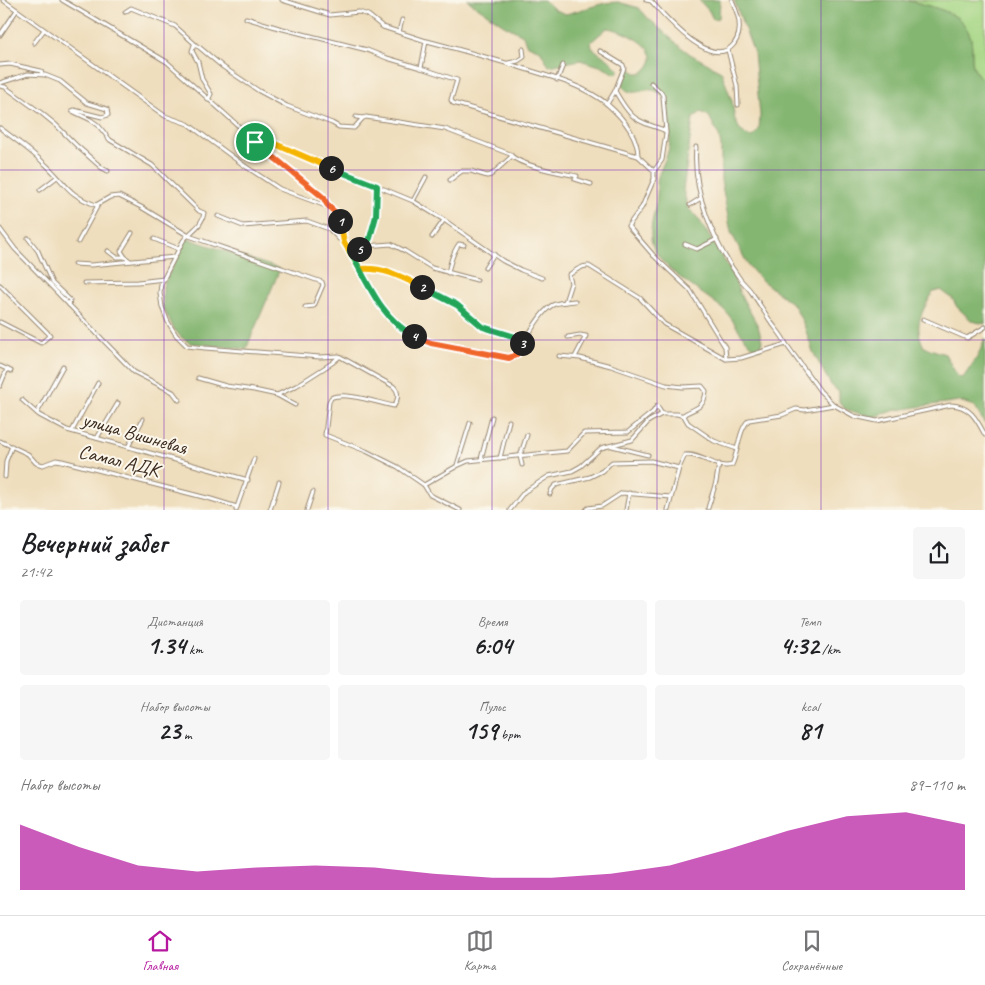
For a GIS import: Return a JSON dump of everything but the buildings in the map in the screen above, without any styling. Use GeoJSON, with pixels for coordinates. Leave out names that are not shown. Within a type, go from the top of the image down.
{"type":"FeatureCollection","features":[{"type":"Feature","properties":{"kind":"street"},"geometry":{"type":"LineString","coordinates":[[4,0],[165,116],[188,124],[280,189],[326,206],[340,217],[344,242],[376,300],[392,319],[409,334],[422,340],[509,358],[516,355],[524,340],[546,310],[555,304],[575,301]]}},
{"type":"Feature","properties":{"kind":"street"},"geometry":{"type":"LineString","coordinates":[[62,0],[167,62],[255,142],[324,198],[326,206]]}},
{"type":"Feature","properties":{"kind":"street"},"geometry":{"type":"LineString","coordinates":[[282,0],[330,15],[359,12],[368,15],[383,27],[505,63],[589,93],[607,104],[629,129],[635,138],[638,156]]}},
{"type":"Feature","properties":{"kind":"street"},"geometry":{"type":"LineString","coordinates":[[646,0],[651,0],[693,41],[715,51],[725,52],[735,42],[739,34],[739,22],[732,0]]}},
{"type":"Feature","properties":{"kind":"street"},"geometry":{"type":"LineString","coordinates":[[125,12],[131,8],[175,26],[223,67],[246,83],[287,106],[344,128],[354,128],[363,118]]}},
{"type":"Feature","properties":{"kind":"street"},"geometry":{"type":"LineString","coordinates":[[0,34],[17,10]]}},
{"type":"Feature","properties":{"kind":"street"},"geometry":{"type":"LineString","coordinates":[[246,18],[367,50],[457,80],[451,100],[453,103],[638,156],[654,171]]}},
{"type":"Feature","properties":{"kind":"street"},"geometry":{"type":"LineString","coordinates":[[399,32],[402,20]]}},
{"type":"Feature","properties":{"kind":"street"},"geometry":{"type":"LineString","coordinates":[[34,43],[44,30]]}},
{"type":"Feature","properties":{"kind":"street"},"geometry":{"type":"LineString","coordinates":[[190,40],[202,79],[211,94],[208,100]]}},
{"type":"Feature","properties":{"kind":"street"},"geometry":{"type":"LineString","coordinates":[[421,68],[426,41]]}},
{"type":"Feature","properties":{"kind":"street"},"geometry":{"type":"LineString","coordinates":[[192,48],[196,45]]}},
{"type":"Feature","properties":{"kind":"street"},"geometry":{"type":"LineString","coordinates":[[505,63],[522,59],[524,57],[523,49]]}},
{"type":"Feature","properties":{"kind":"street"},"geometry":{"type":"LineString","coordinates":[[728,50],[737,86],[738,105]]}},
{"type":"Feature","properties":{"kind":"street"},"geometry":{"type":"LineString","coordinates":[[600,51],[623,65],[623,72],[607,104]]}},
{"type":"Feature","properties":{"kind":"street"},"geometry":{"type":"LineString","coordinates":[[0,64],[40,70],[42,74]]}},
{"type":"Feature","properties":{"kind":"street"},"geometry":{"type":"LineString","coordinates":[[557,80],[563,65]]}},
{"type":"Feature","properties":{"kind":"street"},"geometry":{"type":"LineString","coordinates":[[1,84],[23,75],[42,74],[60,82],[87,103],[107,109],[108,115],[102,117],[72,111],[91,120],[98,125],[110,140],[152,165],[199,211],[204,213],[199,227],[187,235],[161,284],[162,308],[176,335],[187,346],[320,357],[340,356],[393,386],[396,389],[397,398],[394,406],[356,398],[334,397],[329,402],[325,435],[390,462],[424,485],[430,495],[460,510]]}},
{"type":"Feature","properties":{"kind":"street"},"geometry":{"type":"LineString","coordinates":[[651,83],[661,92],[665,130],[662,160],[654,171],[654,178],[642,207],[628,226],[654,256],[690,290],[725,347],[726,359]]}},
{"type":"Feature","properties":{"kind":"street"},"geometry":{"type":"LineString","coordinates":[[1,84],[56,125],[76,146],[108,171]]}},
{"type":"Feature","properties":{"kind":"street"},"geometry":{"type":"LineString","coordinates":[[615,91],[634,119],[665,130]]}},
{"type":"Feature","properties":{"kind":"street"},"geometry":{"type":"LineString","coordinates":[[356,117],[445,129],[510,154],[511,157],[541,168],[577,176],[576,179],[591,184]]}},
{"type":"Feature","properties":{"kind":"street"},"geometry":{"type":"LineString","coordinates":[[0,128],[45,164],[79,198],[98,205]]}},
{"type":"Feature","properties":{"kind":"street"},"geometry":{"type":"LineString","coordinates":[[255,142],[275,144],[413,201],[512,266],[542,278]]}},
{"type":"Feature","properties":{"kind":"street"},"geometry":{"type":"LineString","coordinates":[[696,147],[696,169],[701,198],[717,239],[739,278],[751,292],[812,382],[834,405],[854,416],[877,420],[946,406],[958,406],[976,418],[985,435]]}},
{"type":"Feature","properties":{"kind":"street"},"geometry":{"type":"LineString","coordinates":[[450,180],[462,171],[471,171],[487,176],[492,175],[511,157]]}},
{"type":"Feature","properties":{"kind":"street"},"geometry":{"type":"LineString","coordinates":[[40,190],[57,177]]}},
{"type":"Feature","properties":{"kind":"street"},"geometry":{"type":"LineString","coordinates":[[413,201],[426,177]]}},
{"type":"Feature","properties":{"kind":"street"},"geometry":{"type":"LineString","coordinates":[[366,246],[376,216],[377,186]]}},
{"type":"Feature","properties":{"kind":"street"},"geometry":{"type":"LineString","coordinates":[[78,242],[98,205],[110,197],[119,196],[187,235],[322,282],[323,285],[314,306],[306,307]]}},
{"type":"Feature","properties":{"kind":"street"},"geometry":{"type":"LineString","coordinates":[[690,205],[701,198]]}},
{"type":"Feature","properties":{"kind":"street"},"geometry":{"type":"LineString","coordinates":[[218,216],[243,226],[307,221],[329,229],[344,242]]}},
{"type":"Feature","properties":{"kind":"street"},"geometry":{"type":"LineString","coordinates":[[432,237],[444,220]]}},
{"type":"Feature","properties":{"kind":"street"},"geometry":{"type":"LineString","coordinates":[[0,229],[15,249],[134,372],[173,392],[178,400]]}},
{"type":"Feature","properties":{"kind":"street"},"geometry":{"type":"LineString","coordinates":[[130,261],[122,254],[122,249],[132,233]]}},
{"type":"Feature","properties":{"kind":"street"},"geometry":{"type":"LineString","coordinates":[[28,238],[38,251],[52,283],[70,300],[69,305]]}},
{"type":"Feature","properties":{"kind":"street"},"geometry":{"type":"LineString","coordinates":[[154,239],[179,249]]}},
{"type":"Feature","properties":{"kind":"street"},"geometry":{"type":"LineString","coordinates":[[686,244],[697,249],[717,239]]}},
{"type":"Feature","properties":{"kind":"street"},"geometry":{"type":"LineString","coordinates":[[350,251],[366,246],[391,244],[432,268],[477,280]]}},
{"type":"Feature","properties":{"kind":"street"},"geometry":{"type":"LineString","coordinates":[[448,273],[456,247],[459,244],[464,245]]}},
{"type":"Feature","properties":{"kind":"street"},"geometry":{"type":"LineString","coordinates":[[108,251],[116,257],[125,257]]}},
{"type":"Feature","properties":{"kind":"street"},"geometry":{"type":"LineString","coordinates":[[485,268],[494,254]]}},
{"type":"Feature","properties":{"kind":"street"},"geometry":{"type":"LineString","coordinates":[[74,264],[91,265],[175,258]]}},
{"type":"Feature","properties":{"kind":"street"},"geometry":{"type":"LineString","coordinates":[[565,302],[571,282],[569,276],[586,265],[640,298],[664,324],[726,359],[741,358],[785,343]]}},
{"type":"Feature","properties":{"kind":"street"},"geometry":{"type":"LineString","coordinates":[[360,269],[374,268],[398,275],[449,300],[483,327],[524,340]]}},
{"type":"Feature","properties":{"kind":"street"},"geometry":{"type":"LineString","coordinates":[[84,283],[138,282],[164,279]]}},
{"type":"Feature","properties":{"kind":"street"},"geometry":{"type":"LineString","coordinates":[[0,285],[50,335],[40,343],[0,322]]}},
{"type":"Feature","properties":{"kind":"street"},"geometry":{"type":"LineString","coordinates":[[922,319],[966,338],[985,327]]}},
{"type":"Feature","properties":{"kind":"street"},"geometry":{"type":"LineString","coordinates":[[568,337],[586,336],[575,357]]}},
{"type":"Feature","properties":{"kind":"street"},"geometry":{"type":"LineString","coordinates":[[276,395],[296,386],[340,356]]}},
{"type":"Feature","properties":{"kind":"street"},"geometry":{"type":"LineString","coordinates":[[559,356],[575,357],[620,368],[666,385],[683,387],[702,386],[706,391],[703,402],[694,411],[682,416]]}},
{"type":"Feature","properties":{"kind":"street"},"geometry":{"type":"LineString","coordinates":[[0,366],[9,370],[0,386]]}},
{"type":"Feature","properties":{"kind":"street"},"geometry":{"type":"LineString","coordinates":[[37,412],[63,366]]}},
{"type":"Feature","properties":{"kind":"street"},"geometry":{"type":"LineString","coordinates":[[198,378],[226,386],[276,395],[295,405]]}},
{"type":"Feature","properties":{"kind":"street"},"geometry":{"type":"LineString","coordinates":[[72,431],[98,383]]}},
{"type":"Feature","properties":{"kind":"street","name":"улица Вишневая"},"geometry":{"type":"LineString","coordinates":[[22,400],[59,427],[248,480]]}},
{"type":"Feature","properties":{"kind":"street"},"geometry":{"type":"LineString","coordinates":[[97,438],[118,403]]}},
{"type":"Feature","properties":{"kind":"street"},"geometry":{"type":"LineString","coordinates":[[668,510],[682,459],[687,454],[724,466],[732,465],[744,426],[748,420],[773,417],[796,409],[805,410],[834,405]]}},
{"type":"Feature","properties":{"kind":"street"},"geometry":{"type":"LineString","coordinates":[[424,485],[457,466],[468,462],[567,451],[584,433],[628,432],[653,412],[657,406],[662,414]]}},
{"type":"Feature","properties":{"kind":"street"},"geometry":{"type":"LineString","coordinates":[[510,510],[530,488],[549,476],[572,471],[601,448],[636,438],[649,421],[662,414],[682,416],[688,423],[714,441],[737,449]]}},
{"type":"Feature","properties":{"kind":"street"},"geometry":{"type":"LineString","coordinates":[[482,460],[492,417]]}},
{"type":"Feature","properties":{"kind":"street"},"geometry":{"type":"LineString","coordinates":[[128,446],[142,419]]}},
{"type":"Feature","properties":{"kind":"street"},"geometry":{"type":"LineString","coordinates":[[500,458],[509,421]]}},
{"type":"Feature","properties":{"kind":"street"},"geometry":{"type":"LineString","coordinates":[[457,466],[470,423]]}},
{"type":"Feature","properties":{"kind":"street"},"geometry":{"type":"LineString","coordinates":[[522,465],[520,456],[527,435]]}},
{"type":"Feature","properties":{"kind":"street","name":"Самал АДК"},"geometry":{"type":"LineString","coordinates":[[0,441],[28,454],[42,465],[59,461],[211,499],[236,509]]}},
{"type":"Feature","properties":{"kind":"street"},"geometry":{"type":"LineString","coordinates":[[5,477],[7,456],[12,446]]}},
{"type":"Feature","properties":{"kind":"street"},"geometry":{"type":"LineString","coordinates":[[611,446],[648,455]]}},
{"type":"Feature","properties":{"kind":"street"},"geometry":{"type":"LineString","coordinates":[[236,509],[254,459]]}},
{"type":"Feature","properties":{"kind":"street"},"geometry":{"type":"LineString","coordinates":[[58,465],[59,461]]}},
{"type":"Feature","properties":{"kind":"street"},"geometry":{"type":"LineString","coordinates":[[550,494],[556,485],[590,477],[602,471],[612,462],[651,461],[679,468]]}},
{"type":"Feature","properties":{"kind":"street"},"geometry":{"type":"LineString","coordinates":[[708,508],[719,464]]}},
{"type":"Feature","properties":{"kind":"street"},"geometry":{"type":"LineString","coordinates":[[270,510],[279,482]]}},
{"type":"Feature","properties":{"kind":"street"},"geometry":{"type":"LineString","coordinates":[[307,510],[313,492]]}},
{"type":"Feature","properties":{"kind":"street"},"geometry":{"type":"LineString","coordinates":[[586,510],[605,505],[622,493],[671,497]]}},
{"type":"Feature","properties":{"kind":"street"},"geometry":{"type":"LineString","coordinates":[[626,510],[629,493]]}},
{"type":"Feature","properties":{"kind":"green space"},"geometry":{"type":"Polygon","coordinates":[[[467,0],[544,0],[555,10],[566,14],[605,3],[618,2],[639,8],[690,54],[721,71],[732,101],[735,120],[740,130],[747,136],[752,137],[759,130],[760,115],[754,53],[734,0],[903,0],[937,8],[958,19],[970,36],[973,67],[985,82],[985,324],[972,321],[957,307],[952,298],[941,290],[933,292],[926,305],[920,318],[919,331],[924,347],[945,354],[958,377],[963,378],[978,356],[985,338],[985,424],[974,406],[959,401],[896,410],[873,417],[844,408],[839,402],[839,392],[831,385],[813,352],[804,325],[794,305],[760,279],[748,265],[731,232],[721,180],[721,146],[719,136],[709,116],[701,112],[693,118],[683,190],[688,208],[698,218],[731,271],[740,294],[758,326],[762,341],[760,349],[750,344],[723,309],[676,274],[654,249],[651,229],[657,194],[657,180],[670,142],[667,99],[659,92],[653,90],[630,92],[623,87],[623,80],[630,69],[636,73],[642,73],[650,64],[652,57],[646,46],[634,37],[607,28],[591,42],[592,48],[619,70],[616,74],[600,66],[580,60],[549,66],[540,50],[526,44],[523,35],[504,25],[467,0]]]}},
{"type":"Feature","properties":{"kind":"green space"},"geometry":{"type":"Polygon","coordinates":[[[699,0],[720,0],[719,18],[713,19],[709,11],[699,0]]]}},
{"type":"Feature","properties":{"kind":"green space"},"geometry":{"type":"Polygon","coordinates":[[[903,0],[985,0],[985,82],[973,67],[970,36],[961,21],[938,8],[903,0]]]}},
{"type":"Feature","properties":{"kind":"green space"},"geometry":{"type":"Polygon","coordinates":[[[189,239],[280,269],[246,349],[190,343],[174,329],[163,307],[163,286],[185,241],[189,239]]]}},
{"type":"Feature","properties":{"kind":"route"},"geometry":{"type":"LineString","coordinates":[[255,142],[275,144],[300,156],[377,186],[376,216],[370,238],[366,246],[350,251],[360,269],[376,300],[398,326],[409,334],[431,343],[509,358],[516,355],[524,340],[483,327],[449,300],[398,275],[374,268],[360,269],[344,242],[340,217],[326,206],[324,198],[255,142]]}}]}
